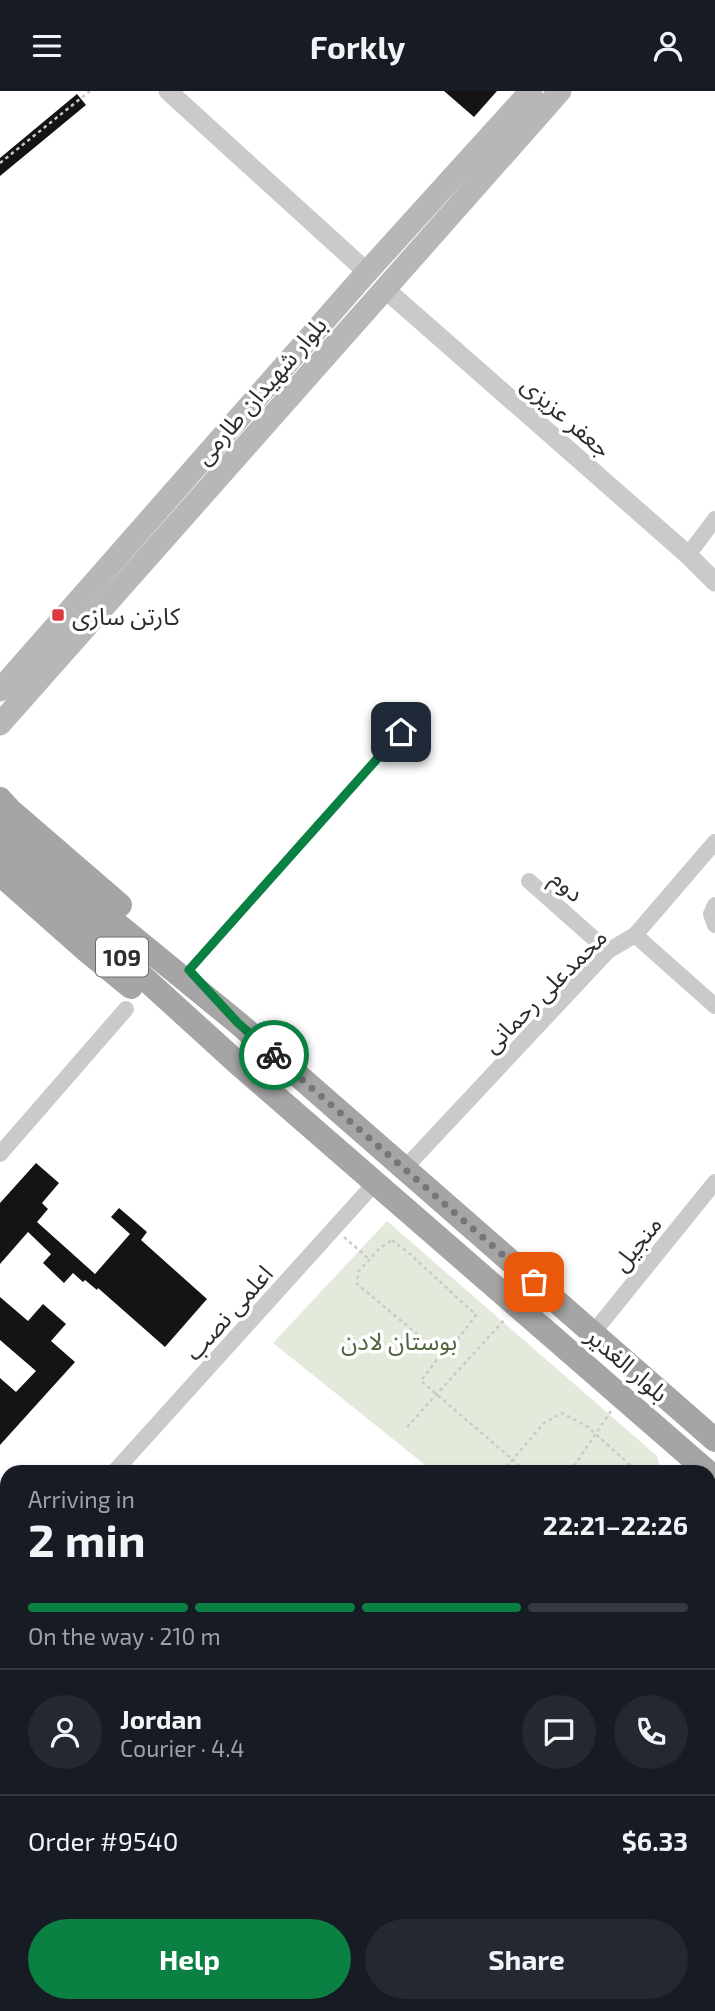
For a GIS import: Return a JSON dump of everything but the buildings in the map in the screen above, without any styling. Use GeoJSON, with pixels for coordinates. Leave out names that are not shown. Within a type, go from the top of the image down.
{"type":"FeatureCollection","features":[{"type":"Feature","properties":{"kind":"main road","name":"بلوار شهیدان طارمی"},"geometry":{"type":"LineString","coordinates":[[0,690],[367,272],[531,91]]}},
{"type":"Feature","properties":{"kind":"main road","name":"بلوار شهیدان طارمی"},"geometry":{"type":"LineString","coordinates":[[0,724],[560,91]]}},
{"type":"Feature","properties":{"kind":"main road"},"geometry":{"type":"LineString","coordinates":[[367,272],[384,289]]}},
{"type":"Feature","properties":{"kind":"main road"},"geometry":{"type":"LineString","coordinates":[[0,799],[161,942],[238,1023]]}},
{"type":"Feature","properties":{"kind":"main road","name":"بلوار الغدیر"},"geometry":{"type":"LineString","coordinates":[[0,823],[74,889],[238,1023],[715,1440]]}},
{"type":"Feature","properties":{"kind":"main road","name":"بلوار الغدیر"},"geometry":{"type":"LineString","coordinates":[[0,850],[242,1067],[700,1465]]}},
{"type":"Feature","properties":{"kind":"main road"},"geometry":{"type":"LineString","coordinates":[[0,874],[144,997],[242,1067]]}},
{"type":"Feature","properties":{"kind":"main road"},"geometry":{"type":"LineString","coordinates":[[671,1441],[683,1465]]}},
{"type":"Feature","properties":{"kind":"street"},"geometry":{"type":"LineString","coordinates":[[167,91],[367,272]]}},
{"type":"Feature","properties":{"kind":"street","name":"جعفر عزیزی"},"geometry":{"type":"LineString","coordinates":[[384,289],[688,555],[715,582]]}},
{"type":"Feature","properties":{"kind":"street"},"geometry":{"type":"LineString","coordinates":[[688,555],[715,519]]}},
{"type":"Feature","properties":{"kind":"street","name":"محمدعلی رحمانی"},"geometry":{"type":"LineString","coordinates":[[404,1168],[608,951],[635,935],[715,842]]}},
{"type":"Feature","properties":{"kind":"street","name":"دوم"},"geometry":{"type":"LineString","coordinates":[[529,881],[608,951]]}},
{"type":"Feature","properties":{"kind":"street"},"geometry":{"type":"LineString","coordinates":[[715,905],[710,914],[715,925]]}},
{"type":"Feature","properties":{"kind":"street"},"geometry":{"type":"LineString","coordinates":[[635,935],[715,1006]]}},
{"type":"Feature","properties":{"kind":"street"},"geometry":{"type":"LineString","coordinates":[[0,1154],[126,1009]]}},
{"type":"Feature","properties":{"kind":"street","name":"منجیل"},"geometry":{"type":"LineString","coordinates":[[593,1333],[715,1182]]}},
{"type":"Feature","properties":{"kind":"street","name":"اعلمی نصب"},"geometry":{"type":"LineString","coordinates":[[120,1465],[375,1183]]}},
{"type":"Feature","properties":{"kind":"lane"},"geometry":{"type":"LineString","coordinates":[[189,970],[401,732]]}},
{"type":"Feature","properties":{"kind":"path"},"geometry":{"type":"LineString","coordinates":[[0,163],[90,91]]}},
{"type":"Feature","properties":{"kind":"path"},"geometry":{"type":"LineString","coordinates":[[334,1228],[370,1261]]}},
{"type":"Feature","properties":{"kind":"path"},"geometry":{"type":"LineString","coordinates":[[441,1354],[357,1284],[358,1272],[380,1248],[393,1240],[477,1315],[452,1347],[441,1354],[421,1381],[519,1465]]}},
{"type":"Feature","properties":{"kind":"path"},"geometry":{"type":"LineString","coordinates":[[407,1427],[516,1306]]}},
{"type":"Feature","properties":{"kind":"path"},"geometry":{"type":"LineString","coordinates":[[575,1465],[621,1397]]}},
{"type":"Feature","properties":{"kind":"path"},"geometry":{"type":"LineString","coordinates":[[507,1465],[544,1423],[562,1413],[588,1427],[630,1465]]}},
{"type":"Feature","properties":{"kind":"green space","name":"بوستان لادن"},"geometry":{"type":"Polygon","coordinates":[[[387,1221],[657,1456],[659,1465],[425,1465],[273,1343],[387,1221]]]}},
{"type":"Feature","properties":{"kind":"way so far"},"geometry":{"type":"LineString","coordinates":[[274,1055],[534,1282]]}},
{"type":"Feature","properties":{"kind":"place","name":"کارتن سازی"},"geometry":{"type":"Point","coordinates":[58,615]}},
{"type":"Feature","properties":{"kind":"route"},"geometry":{"type":"LineString","coordinates":[[274,1055],[238,1023],[189,970],[401,732]]}}]}
